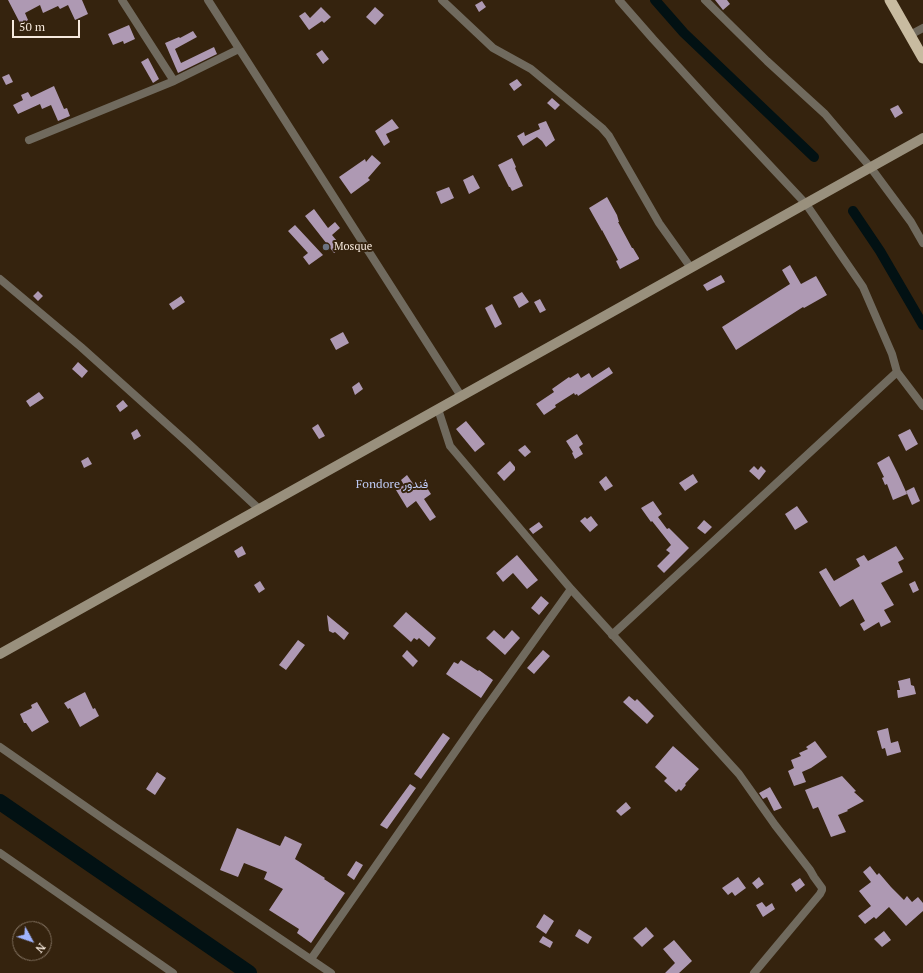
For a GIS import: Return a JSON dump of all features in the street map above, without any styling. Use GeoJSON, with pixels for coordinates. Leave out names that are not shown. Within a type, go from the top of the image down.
{"type":"FeatureCollection","features":[{"type":"Feature","properties":{"kind":"highway"},"geometry":{"type":"LineString","coordinates":[[890,0],[923,58]]}},
{"type":"Feature","properties":{"kind":"main road"},"geometry":{"type":"LineString","coordinates":[[0,654],[923,138]]}},
{"type":"Feature","properties":{"kind":"street"},"geometry":{"type":"LineString","coordinates":[[122,0],[174,81]]}},
{"type":"Feature","properties":{"kind":"street"},"geometry":{"type":"LineString","coordinates":[[208,0],[461,396]]}},
{"type":"Feature","properties":{"kind":"street"},"geometry":{"type":"LineString","coordinates":[[442,0],[493,48],[532,69],[602,128],[609,136],[659,223],[691,268]]}},
{"type":"Feature","properties":{"kind":"street"},"geometry":{"type":"LineString","coordinates":[[619,0],[715,107],[806,204],[863,287],[892,354],[896,372],[923,406]]}},
{"type":"Feature","properties":{"kind":"street"},"geometry":{"type":"LineString","coordinates":[[705,0],[767,61],[825,114],[871,168],[911,222],[923,243]]}},
{"type":"Feature","properties":{"kind":"street"},"geometry":{"type":"LineString","coordinates":[[910,35],[923,28]]}},
{"type":"Feature","properties":{"kind":"street"},"geometry":{"type":"LineString","coordinates":[[29,140],[174,81],[239,49]]}},
{"type":"Feature","properties":{"kind":"street"},"geometry":{"type":"LineString","coordinates":[[0,279],[81,347],[259,509]]}},
{"type":"Feature","properties":{"kind":"street"},"geometry":{"type":"LineString","coordinates":[[612,635],[896,372]]}},
{"type":"Feature","properties":{"kind":"street"},"geometry":{"type":"LineString","coordinates":[[438,409],[450,446],[571,589],[739,774],[822,888],[820,894],[754,973]]}},
{"type":"Feature","properties":{"kind":"street"},"geometry":{"type":"LineString","coordinates":[[311,959],[480,716],[571,589]]}},
{"type":"Feature","properties":{"kind":"street"},"geometry":{"type":"LineString","coordinates":[[0,747],[115,827],[331,973]]}},
{"type":"Feature","properties":{"kind":"street"},"geometry":{"type":"LineString","coordinates":[[0,853],[173,973]]}},
{"type":"Feature","properties":{"kind":"building"},"geometry":{"type":"Polygon","coordinates":[[[8,0],[82,0],[88,14],[75,20],[68,5],[60,9],[58,6],[43,13],[40,5],[25,13],[28,20],[21,25],[8,0]]]}},
{"type":"Feature","properties":{"kind":"building"},"geometry":{"type":"Polygon","coordinates":[[[715,0],[727,0],[730,4],[723,10],[715,0]]]}},
{"type":"Feature","properties":{"kind":"building"},"geometry":{"type":"Polygon","coordinates":[[[482,1],[486,7],[479,12],[475,5],[482,1]]]}},
{"type":"Feature","properties":{"kind":"building"},"geometry":{"type":"Polygon","coordinates":[[[321,7],[331,17],[324,23],[322,21],[309,30],[299,16],[305,12],[310,18],[321,7]]]}},
{"type":"Feature","properties":{"kind":"building"},"geometry":{"type":"Polygon","coordinates":[[[375,7],[384,15],[375,25],[366,17],[375,7]]]}},
{"type":"Feature","properties":{"kind":"building"},"geometry":{"type":"Polygon","coordinates":[[[129,25],[135,39],[124,44],[123,41],[113,45],[108,34],[129,25]]]}},
{"type":"Feature","properties":{"kind":"building"},"geometry":{"type":"Polygon","coordinates":[[[193,31],[197,37],[175,49],[181,63],[214,47],[217,54],[178,73],[165,43],[179,37],[180,38],[193,31]]]}},
{"type":"Feature","properties":{"kind":"building"},"geometry":{"type":"Polygon","coordinates":[[[322,50],[329,59],[323,64],[316,54],[322,50]]]}},
{"type":"Feature","properties":{"kind":"building"},"geometry":{"type":"Polygon","coordinates":[[[148,58],[159,79],[153,83],[141,62],[148,58]]]}},
{"type":"Feature","properties":{"kind":"building"},"geometry":{"type":"Polygon","coordinates":[[[9,74],[13,82],[6,85],[2,77],[9,74]]]}},
{"type":"Feature","properties":{"kind":"building"},"geometry":{"type":"Polygon","coordinates":[[[517,79],[522,85],[514,91],[509,84],[517,79]]]}},
{"type":"Feature","properties":{"kind":"building"},"geometry":{"type":"Polygon","coordinates":[[[54,86],[64,109],[67,108],[70,116],[58,121],[51,105],[42,109],[40,104],[18,114],[13,105],[23,100],[21,95],[28,92],[31,97],[54,86]]]}},
{"type":"Feature","properties":{"kind":"building"},"geometry":{"type":"Polygon","coordinates":[[[552,98],[560,105],[555,110],[547,103],[552,98]]]}},
{"type":"Feature","properties":{"kind":"building"},"geometry":{"type":"Polygon","coordinates":[[[898,105],[903,113],[895,118],[890,109],[898,105]]]}},
{"type":"Feature","properties":{"kind":"building"},"geometry":{"type":"Polygon","coordinates":[[[392,119],[399,128],[386,134],[390,142],[384,146],[375,131],[392,119]]]}},
{"type":"Feature","properties":{"kind":"building"},"geometry":{"type":"Polygon","coordinates":[[[546,121],[555,140],[546,147],[537,137],[523,146],[517,136],[524,132],[525,136],[540,129],[538,124],[546,121]]]}},
{"type":"Feature","properties":{"kind":"building"},"geometry":{"type":"Polygon","coordinates":[[[372,155],[381,163],[368,178],[370,180],[351,194],[339,177],[365,159],[366,162],[372,155]]]}},
{"type":"Feature","properties":{"kind":"building"},"geometry":{"type":"Polygon","coordinates":[[[512,158],[523,186],[512,191],[498,165],[512,158]]]}},
{"type":"Feature","properties":{"kind":"building"},"geometry":{"type":"Polygon","coordinates":[[[473,175],[480,188],[469,194],[463,180],[473,175]]]}},
{"type":"Feature","properties":{"kind":"building"},"geometry":{"type":"Polygon","coordinates":[[[449,187],[454,198],[441,204],[436,192],[449,187]]]}},
{"type":"Feature","properties":{"kind":"building"},"geometry":{"type":"Polygon","coordinates":[[[607,197],[617,215],[618,222],[639,258],[620,269],[616,261],[618,260],[589,208],[607,197]]]}},
{"type":"Feature","properties":{"kind":"building"},"geometry":{"type":"Polygon","coordinates":[[[314,209],[328,228],[335,222],[340,228],[332,235],[342,247],[334,253],[305,216],[314,209]]]}},
{"type":"Feature","properties":{"kind":"building"},"geometry":{"type":"Polygon","coordinates":[[[295,225],[323,255],[309,265],[303,257],[308,253],[288,231],[295,225]]]}},
{"type":"Feature","properties":{"kind":"building"},"geometry":{"type":"Polygon","coordinates":[[[790,265],[801,284],[816,276],[827,295],[804,308],[803,307],[736,350],[722,327],[790,284],[782,270],[790,265]]]}},
{"type":"Feature","properties":{"kind":"building"},"geometry":{"type":"Polygon","coordinates":[[[721,275],[725,282],[707,291],[703,285],[721,275]]]}},
{"type":"Feature","properties":{"kind":"building"},"geometry":{"type":"Polygon","coordinates":[[[38,291],[43,296],[38,301],[33,296],[38,291]]]}},
{"type":"Feature","properties":{"kind":"building"},"geometry":{"type":"Polygon","coordinates":[[[522,292],[529,302],[519,308],[513,297],[522,292]]]}},
{"type":"Feature","properties":{"kind":"building"},"geometry":{"type":"Polygon","coordinates":[[[181,296],[185,302],[173,310],[169,304],[181,296]]]}},
{"type":"Feature","properties":{"kind":"building"},"geometry":{"type":"Polygon","coordinates":[[[540,299],[546,310],[540,313],[534,302],[540,299]]]}},
{"type":"Feature","properties":{"kind":"building"},"geometry":{"type":"Polygon","coordinates":[[[492,304],[502,324],[495,328],[485,308],[492,304]]]}},
{"type":"Feature","properties":{"kind":"building"},"geometry":{"type":"Polygon","coordinates":[[[343,332],[349,343],[336,350],[330,339],[343,332]]]}},
{"type":"Feature","properties":{"kind":"building"},"geometry":{"type":"Polygon","coordinates":[[[78,362],[88,371],[82,378],[72,369],[78,362]]]}},
{"type":"Feature","properties":{"kind":"building"},"geometry":{"type":"Polygon","coordinates":[[[609,367],[613,373],[578,396],[574,393],[555,405],[556,407],[544,415],[536,404],[554,392],[552,389],[569,377],[570,378],[578,373],[581,378],[589,373],[592,378],[609,367]]]}},
{"type":"Feature","properties":{"kind":"building"},"geometry":{"type":"Polygon","coordinates":[[[359,382],[363,389],[355,395],[352,387],[359,382]]]}},
{"type":"Feature","properties":{"kind":"building"},"geometry":{"type":"Polygon","coordinates":[[[39,392],[44,398],[30,407],[26,401],[39,392]]]}},
{"type":"Feature","properties":{"kind":"building"},"geometry":{"type":"Polygon","coordinates":[[[123,400],[128,406],[120,412],[116,406],[123,400]]]}},
{"type":"Feature","properties":{"kind":"building"},"geometry":{"type":"Polygon","coordinates":[[[466,421],[485,444],[475,452],[456,429],[466,421]]]}},
{"type":"Feature","properties":{"kind":"building"},"geometry":{"type":"Polygon","coordinates":[[[318,424],[325,436],[319,439],[312,428],[318,424]]]}},
{"type":"Feature","properties":{"kind":"building"},"geometry":{"type":"Polygon","coordinates":[[[137,429],[141,436],[134,440],[131,433],[137,429]]]}},
{"type":"Feature","properties":{"kind":"building"},"geometry":{"type":"Polygon","coordinates":[[[910,429],[918,444],[906,451],[898,435],[910,429]]]}},
{"type":"Feature","properties":{"kind":"building"},"geometry":{"type":"Polygon","coordinates":[[[577,434],[583,444],[579,447],[583,454],[575,459],[572,453],[573,452],[566,441],[577,434]]]}},
{"type":"Feature","properties":{"kind":"building"},"geometry":{"type":"Polygon","coordinates":[[[525,445],[531,452],[525,457],[518,450],[525,445]]]}},
{"type":"Feature","properties":{"kind":"building"},"geometry":{"type":"Polygon","coordinates":[[[889,456],[907,494],[893,500],[887,484],[885,485],[882,478],[884,477],[877,463],[889,456]]]}},
{"type":"Feature","properties":{"kind":"building"},"geometry":{"type":"Polygon","coordinates":[[[88,457],[92,464],[84,468],[81,461],[88,457]]]}},
{"type":"Feature","properties":{"kind":"building"},"geometry":{"type":"Polygon","coordinates":[[[510,461],[515,467],[515,470],[504,481],[497,473],[510,461]]]}},
{"type":"Feature","properties":{"kind":"building"},"geometry":{"type":"Polygon","coordinates":[[[754,466],[758,470],[761,466],[766,471],[759,480],[749,471],[754,466]]]}},
{"type":"Feature","properties":{"kind":"building"},"geometry":{"type":"Polygon","coordinates":[[[693,474],[698,482],[685,491],[679,483],[693,474]]]}},
{"type":"Feature","properties":{"kind":"building"},"geometry":{"type":"Polygon","coordinates":[[[407,475],[414,485],[422,480],[431,494],[424,499],[436,517],[430,521],[416,501],[407,508],[396,490],[404,485],[401,480],[407,475]]]}},
{"type":"Feature","properties":{"kind":"building"},"geometry":{"type":"Polygon","coordinates":[[[606,476],[613,486],[605,491],[599,482],[606,476]]]}},
{"type":"Feature","properties":{"kind":"building"},"geometry":{"type":"Polygon","coordinates":[[[914,487],[920,501],[912,505],[906,491],[914,487]]]}},
{"type":"Feature","properties":{"kind":"building"},"geometry":{"type":"Polygon","coordinates":[[[653,501],[662,514],[658,517],[667,529],[669,528],[689,548],[664,573],[657,566],[670,553],[666,550],[671,545],[641,508],[653,501]]]}},
{"type":"Feature","properties":{"kind":"building"},"geometry":{"type":"Polygon","coordinates":[[[797,506],[808,522],[795,530],[785,514],[797,506]]]}},
{"type":"Feature","properties":{"kind":"building"},"geometry":{"type":"Polygon","coordinates":[[[591,516],[598,525],[590,532],[580,521],[585,517],[587,519],[591,516]]]}},
{"type":"Feature","properties":{"kind":"building"},"geometry":{"type":"Polygon","coordinates":[[[704,520],[712,527],[705,534],[697,528],[704,520]]]}},
{"type":"Feature","properties":{"kind":"building"},"geometry":{"type":"Polygon","coordinates":[[[539,522],[543,527],[533,534],[529,529],[539,522]]]}},
{"type":"Feature","properties":{"kind":"building"},"geometry":{"type":"Polygon","coordinates":[[[242,546],[246,554],[238,558],[234,551],[242,546]]]}},
{"type":"Feature","properties":{"kind":"building"},"geometry":{"type":"Polygon","coordinates":[[[896,546],[904,559],[898,562],[903,572],[881,583],[894,605],[884,610],[891,622],[881,627],[879,622],[864,631],[860,624],[865,621],[853,599],[840,607],[819,572],[826,568],[834,581],[860,566],[856,559],[864,555],[868,561],[896,546]]]}},
{"type":"Feature","properties":{"kind":"building"},"geometry":{"type":"Polygon","coordinates":[[[517,555],[538,580],[527,589],[513,573],[503,582],[496,573],[517,555]]]}},
{"type":"Feature","properties":{"kind":"building"},"geometry":{"type":"Polygon","coordinates":[[[260,581],[265,589],[259,593],[254,585],[260,581]]]}},
{"type":"Feature","properties":{"kind":"building"},"geometry":{"type":"Polygon","coordinates":[[[915,581],[919,590],[913,593],[909,584],[915,581]]]}},
{"type":"Feature","properties":{"kind":"building"},"geometry":{"type":"Polygon","coordinates":[[[541,596],[549,603],[539,615],[531,608],[541,596]]]}},
{"type":"Feature","properties":{"kind":"building"},"geometry":{"type":"Polygon","coordinates":[[[406,612],[436,638],[429,647],[419,638],[417,640],[414,638],[411,642],[393,626],[406,612]]]}},
{"type":"Feature","properties":{"kind":"building"},"geometry":{"type":"Polygon","coordinates":[[[327,615],[349,633],[344,640],[335,632],[333,633],[329,631],[327,615]]]}},
{"type":"Feature","properties":{"kind":"building"},"geometry":{"type":"Polygon","coordinates":[[[494,630],[504,639],[512,630],[520,638],[505,655],[486,638],[494,630]]]}},
{"type":"Feature","properties":{"kind":"building"},"geometry":{"type":"Polygon","coordinates":[[[298,640],[305,645],[286,670],[279,665],[298,640]]]}},
{"type":"Feature","properties":{"kind":"building"},"geometry":{"type":"Polygon","coordinates":[[[407,650],[418,661],[413,667],[402,656],[407,650]]]}},
{"type":"Feature","properties":{"kind":"building"},"geometry":{"type":"Polygon","coordinates":[[[543,650],[550,656],[534,674],[527,668],[543,650]]]}},
{"type":"Feature","properties":{"kind":"building"},"geometry":{"type":"Polygon","coordinates":[[[461,660],[493,680],[481,698],[446,674],[454,662],[458,664],[461,660]]]}},
{"type":"Feature","properties":{"kind":"building"},"geometry":{"type":"Polygon","coordinates":[[[910,678],[911,685],[914,686],[916,694],[898,698],[897,690],[900,690],[898,681],[910,678]]]}},
{"type":"Feature","properties":{"kind":"building"},"geometry":{"type":"Polygon","coordinates":[[[85,692],[93,709],[95,708],[99,716],[80,727],[70,708],[68,709],[64,703],[85,692]]]}},
{"type":"Feature","properties":{"kind":"building"},"geometry":{"type":"Polygon","coordinates":[[[629,696],[635,701],[637,699],[654,716],[647,724],[623,702],[629,696]]]}},
{"type":"Feature","properties":{"kind":"building"},"geometry":{"type":"Polygon","coordinates":[[[37,702],[49,722],[32,732],[26,723],[24,723],[20,714],[32,708],[31,705],[37,702]]]}},
{"type":"Feature","properties":{"kind":"building"},"geometry":{"type":"Polygon","coordinates":[[[888,728],[891,743],[898,741],[901,752],[887,756],[885,748],[882,749],[877,731],[888,728]]]}},
{"type":"Feature","properties":{"kind":"building"},"geometry":{"type":"Polygon","coordinates":[[[443,733],[450,738],[421,779],[414,774],[443,733]]]}},
{"type":"Feature","properties":{"kind":"building"},"geometry":{"type":"Polygon","coordinates":[[[815,741],[827,757],[811,768],[802,772],[806,782],[794,786],[788,771],[794,768],[791,760],[801,756],[799,753],[808,749],[806,747],[815,741]]]}},
{"type":"Feature","properties":{"kind":"building"},"geometry":{"type":"Polygon","coordinates":[[[673,746],[699,769],[685,784],[686,785],[681,791],[679,789],[676,792],[664,781],[667,778],[655,767],[673,746]]]}},
{"type":"Feature","properties":{"kind":"building"},"geometry":{"type":"Polygon","coordinates":[[[157,772],[166,778],[155,795],[146,789],[157,772]]]}},
{"type":"Feature","properties":{"kind":"building"},"geometry":{"type":"Polygon","coordinates":[[[842,776],[856,791],[854,792],[864,801],[847,810],[848,811],[838,815],[846,832],[831,837],[818,807],[813,809],[805,790],[842,776]]]}},
{"type":"Feature","properties":{"kind":"building"},"geometry":{"type":"Polygon","coordinates":[[[410,784],[416,788],[387,829],[380,825],[410,784]]]}},
{"type":"Feature","properties":{"kind":"building"},"geometry":{"type":"Polygon","coordinates":[[[770,787],[782,808],[774,811],[767,797],[763,799],[759,793],[770,787]]]}},
{"type":"Feature","properties":{"kind":"building"},"geometry":{"type":"Polygon","coordinates":[[[626,802],[631,808],[621,816],[616,811],[626,802]]]}},
{"type":"Feature","properties":{"kind":"building"},"geometry":{"type":"Polygon","coordinates":[[[237,828],[280,846],[285,836],[302,844],[295,859],[345,893],[311,943],[297,933],[299,929],[269,910],[283,889],[264,879],[267,872],[244,863],[238,877],[220,870],[237,828]]]}},
{"type":"Feature","properties":{"kind":"building"},"geometry":{"type":"Polygon","coordinates":[[[356,861],[363,865],[354,880],[347,875],[356,861]]]}},
{"type":"Feature","properties":{"kind":"building"},"geometry":{"type":"Polygon","coordinates":[[[870,866],[877,875],[879,873],[904,900],[907,896],[912,902],[918,897],[923,903],[923,911],[906,926],[889,907],[876,919],[874,917],[865,924],[858,916],[871,906],[859,891],[871,882],[863,872],[870,866]]]}},
{"type":"Feature","properties":{"kind":"building"},"geometry":{"type":"Polygon","coordinates":[[[738,877],[746,888],[735,896],[732,892],[728,895],[722,888],[738,877]]]}},
{"type":"Feature","properties":{"kind":"building"},"geometry":{"type":"Polygon","coordinates":[[[759,877],[764,884],[757,889],[752,883],[759,877]]]}},
{"type":"Feature","properties":{"kind":"building"},"geometry":{"type":"Polygon","coordinates":[[[800,878],[805,885],[796,892],[791,884],[800,878]]]}},
{"type":"Feature","properties":{"kind":"building"},"geometry":{"type":"Polygon","coordinates":[[[762,902],[766,907],[772,903],[775,909],[763,917],[756,905],[762,902]]]}},
{"type":"Feature","properties":{"kind":"building"},"geometry":{"type":"Polygon","coordinates":[[[544,914],[554,921],[546,934],[536,927],[544,914]]]}},
{"type":"Feature","properties":{"kind":"building"},"geometry":{"type":"Polygon","coordinates":[[[646,927],[654,936],[642,947],[633,938],[646,927]]]}},
{"type":"Feature","properties":{"kind":"building"},"geometry":{"type":"Polygon","coordinates":[[[579,929],[592,937],[588,944],[575,936],[579,929]]]}},
{"type":"Feature","properties":{"kind":"building"},"geometry":{"type":"Polygon","coordinates":[[[884,931],[891,940],[882,947],[874,939],[884,931]]]}},
{"type":"Feature","properties":{"kind":"building"},"geometry":{"type":"Polygon","coordinates":[[[543,936],[553,942],[550,948],[539,942],[543,936]]]}},
{"type":"Feature","properties":{"kind":"building"},"geometry":{"type":"Polygon","coordinates":[[[674,940],[692,961],[679,973],[665,973],[675,963],[663,949],[674,940]]]}},
{"type":"Feature","properties":{"kind":"waterway"},"geometry":{"type":"LineString","coordinates":[[655,0],[684,33],[814,157]]}},
{"type":"Feature","properties":{"kind":"waterway"},"geometry":{"type":"LineString","coordinates":[[853,211],[880,251],[923,325]]}},
{"type":"Feature","properties":{"kind":"waterway"},"geometry":{"type":"LineString","coordinates":[[0,802],[249,973]]}},
{"type":"Feature","properties":{"kind":"place","name":"Mosque"},"geometry":{"type":"Point","coordinates":[326,247]}},
{"type":"Feature","properties":{"kind":"district","name":"Fondore فندور"},"geometry":{"type":"Point","coordinates":[392,485]}}]}
